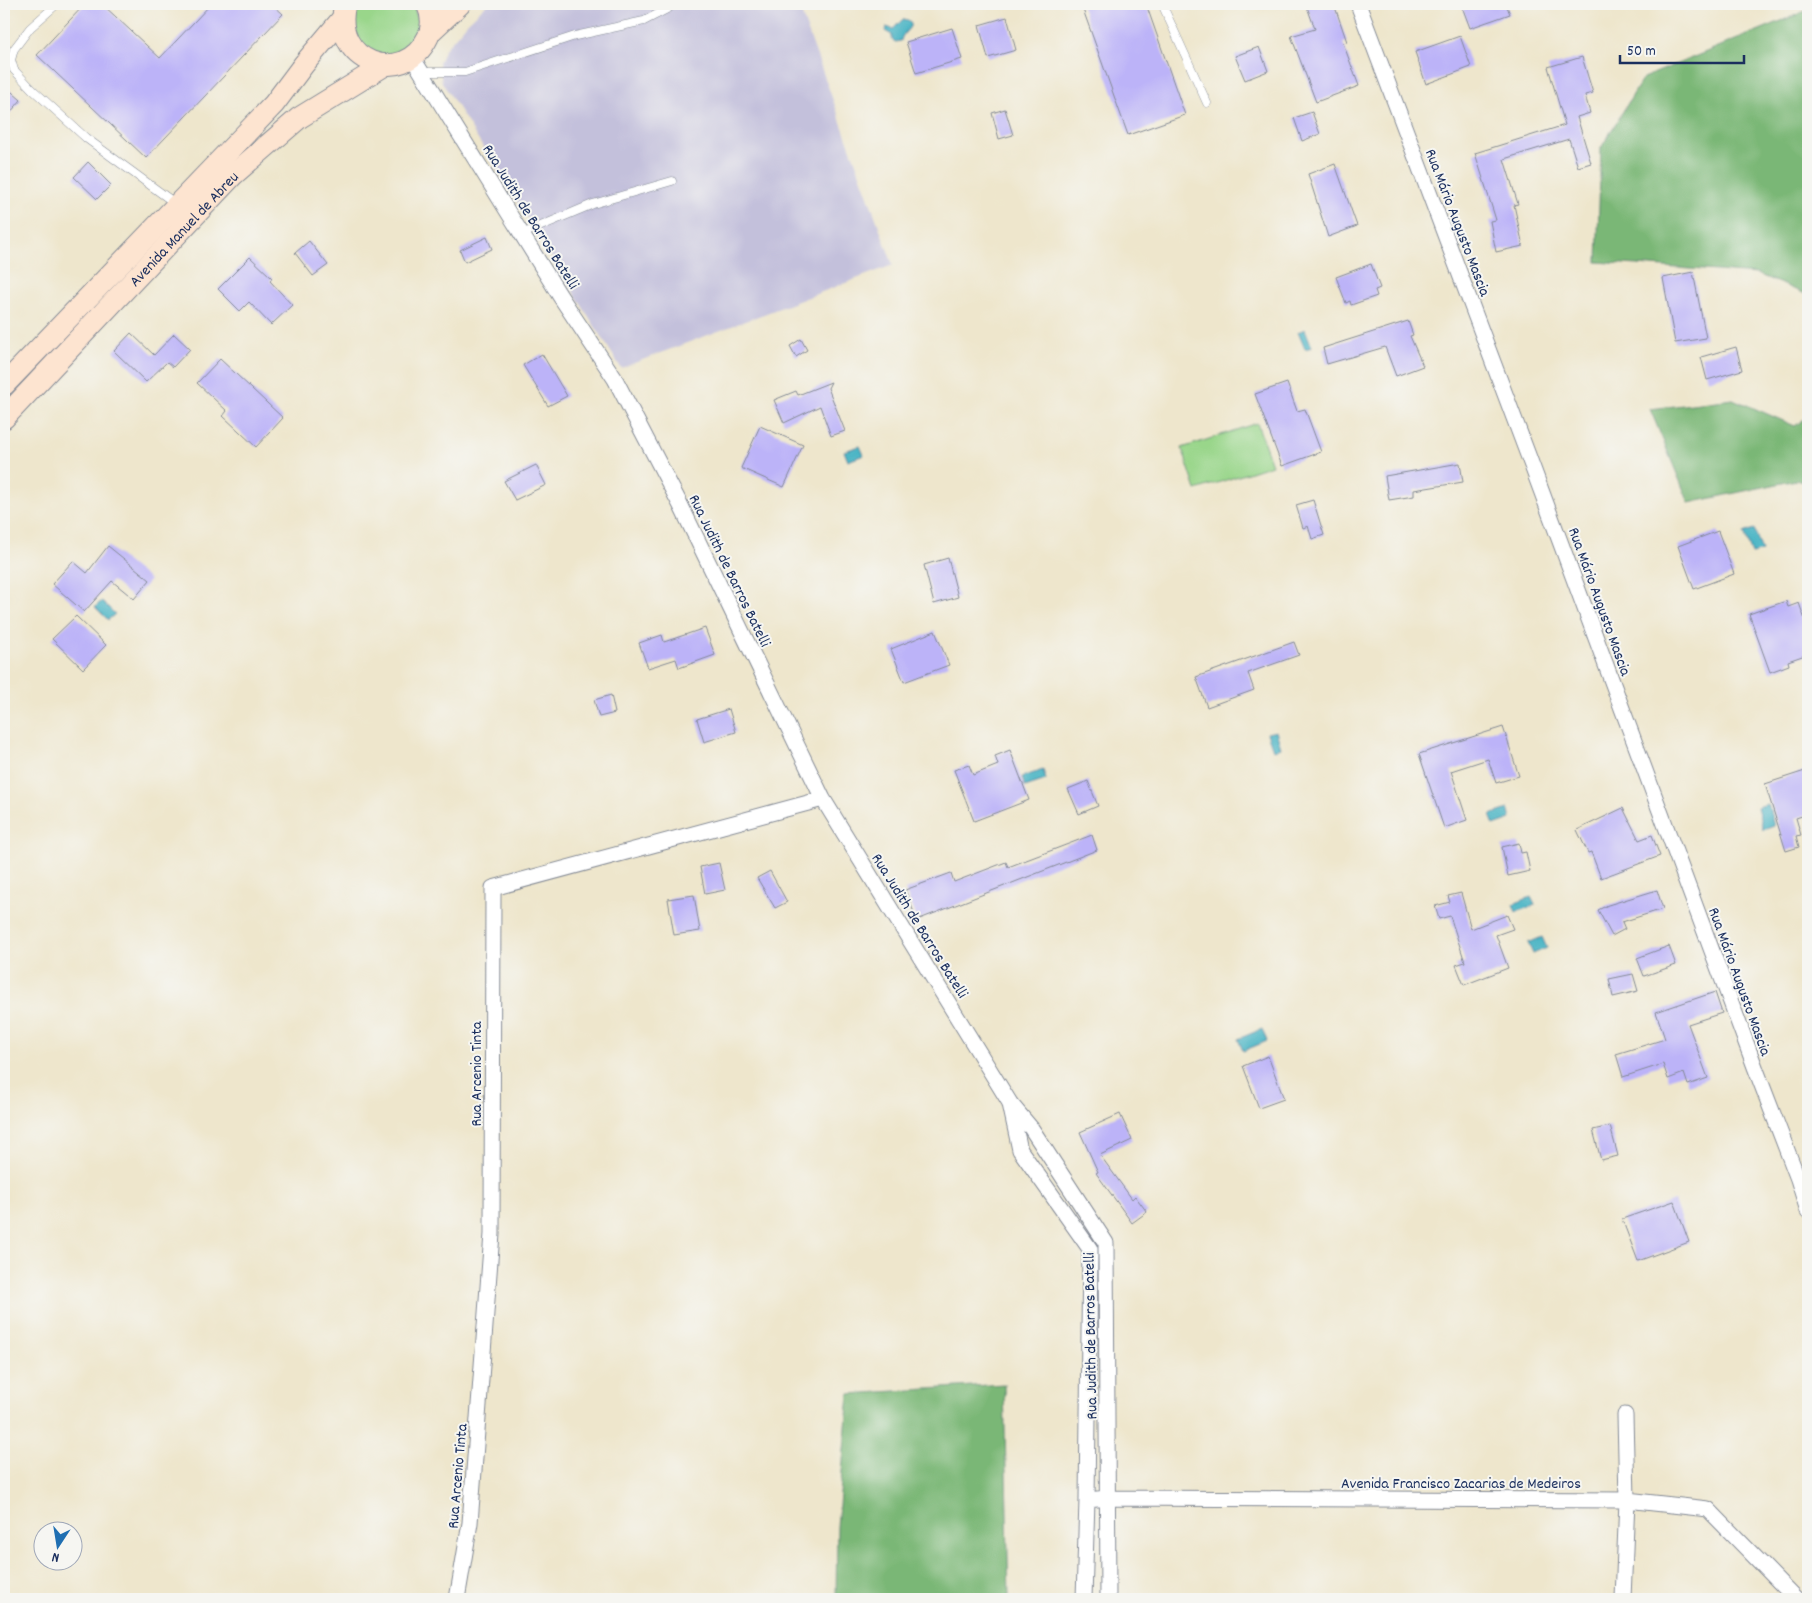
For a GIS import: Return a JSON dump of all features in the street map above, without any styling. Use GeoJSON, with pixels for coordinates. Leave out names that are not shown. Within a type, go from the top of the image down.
{"type":"FeatureCollection","features":[{"type":"Feature","properties":{"kind":"main road"},"geometry":{"type":"LineString","coordinates":[[417,64],[430,32],[431,13],[428,4]]}},
{"type":"Feature","properties":{"kind":"main road"},"geometry":{"type":"LineString","coordinates":[[430,32],[460,4]]}},
{"type":"Feature","properties":{"kind":"main road","name":"Avenida Manuel de Abreu"},"geometry":{"type":"LineString","coordinates":[[4,385],[274,104],[343,11]]}},
{"type":"Feature","properties":{"kind":"main road"},"geometry":{"type":"LineString","coordinates":[[343,11],[345,36],[354,51],[368,61],[385,65]]}},
{"type":"Feature","properties":{"kind":"main road","name":"Avenida Manuel de Abreu"},"geometry":{"type":"LineString","coordinates":[[4,418],[233,174],[299,118],[385,65],[400,63],[417,64]]}},
{"type":"Feature","properties":{"kind":"street","name":"Rua Mário Augusto Mascia"},"geometry":{"type":"LineString","coordinates":[[1358,4],[1532,464],[1754,1067],[1798,1179],[1808,1211]]}},
{"type":"Feature","properties":{"kind":"street","name":"Rua Judith de Barros Batelli"},"geometry":{"type":"LineString","coordinates":[[417,64],[560,296],[616,379],[680,504],[823,799],[1010,1103],[1031,1128],[1106,1243],[1108,1599]]}},
{"type":"Feature","properties":{"kind":"street","name":"Rua Arcenio Tinta"},"geometry":{"type":"LineString","coordinates":[[456,1599],[470,1523],[492,1234],[493,888],[823,799]]}},
{"type":"Feature","properties":{"kind":"street","name":"Rua Judith de Barros Batelli"},"geometry":{"type":"LineString","coordinates":[[1010,1103],[1020,1150],[1090,1249],[1084,1599]]}},
{"type":"Feature","properties":{"kind":"street"},"geometry":{"type":"LineString","coordinates":[[1623,1599],[1627,1500],[1624,1415]]}},
{"type":"Feature","properties":{"kind":"street","name":"Avenida Francisco Zacarias de Medeiros"},"geometry":{"type":"LineString","coordinates":[[1087,1500],[1108,1498],[1627,1500],[1708,1508],[1796,1599]]}},
{"type":"Feature","properties":{"kind":"lane"},"geometry":{"type":"LineString","coordinates":[[57,4],[30,28],[14,49],[11,60],[14,70],[86,138],[176,204]]}},
{"type":"Feature","properties":{"kind":"lane"},"geometry":{"type":"LineString","coordinates":[[417,64],[465,72],[575,36],[644,21],[669,8],[671,4]]}},
{"type":"Feature","properties":{"kind":"lane"},"geometry":{"type":"LineString","coordinates":[[1162,4],[1207,103]]}},
{"type":"Feature","properties":{"kind":"lane"},"geometry":{"type":"LineString","coordinates":[[522,234],[593,204],[672,181]]}},
{"type":"Feature","properties":{"kind":"shaded area"},"geometry":{"type":"Polygon","coordinates":[[[487,4],[798,4],[893,265],[621,368],[442,82],[439,63],[445,49],[468,22],[487,4]]]}},
{"type":"Feature","properties":{"kind":"green space"},"geometry":{"type":"Polygon","coordinates":[[[351,4],[413,4],[418,20],[414,38],[401,51],[383,56],[352,39],[351,4]]]}},
{"type":"Feature","properties":{"kind":"green space"},"geometry":{"type":"Polygon","coordinates":[[[1808,10],[1808,295],[1757,274],[1597,262],[1601,148],[1643,78],[1808,10]]]}},
{"type":"Feature","properties":{"kind":"green space"},"geometry":{"type":"Polygon","coordinates":[[[1733,399],[1795,426],[1808,416],[1808,483],[1796,480],[1689,503],[1650,409],[1733,399]]]}},
{"type":"Feature","properties":{"kind":"green space"},"geometry":{"type":"Polygon","coordinates":[[[1257,423],[1272,465],[1196,490],[1182,448],[1257,423]]]}},
{"type":"Feature","properties":{"kind":"green space"},"geometry":{"type":"Polygon","coordinates":[[[1004,1384],[1009,1599],[836,1599],[837,1527],[849,1394],[1004,1384]]]}},
{"type":"Feature","properties":{"kind":"water"},"geometry":{"type":"Polygon","coordinates":[[[903,19],[908,20],[911,24],[901,41],[896,42],[892,40],[892,35],[885,31],[886,27],[893,29],[903,19]]]}},
{"type":"Feature","properties":{"kind":"water"},"geometry":{"type":"Polygon","coordinates":[[[1305,329],[1312,347],[1305,349],[1298,332],[1305,329]]]}},
{"type":"Feature","properties":{"kind":"water"},"geometry":{"type":"Polygon","coordinates":[[[860,446],[864,455],[848,461],[844,451],[860,446]]]}},
{"type":"Feature","properties":{"kind":"water"},"geometry":{"type":"Polygon","coordinates":[[[1754,529],[1762,551],[1752,554],[1744,533],[1754,529]]]}},
{"type":"Feature","properties":{"kind":"water"},"geometry":{"type":"Polygon","coordinates":[[[102,601],[115,614],[108,620],[95,607],[102,601]]]}},
{"type":"Feature","properties":{"kind":"water"},"geometry":{"type":"Polygon","coordinates":[[[1276,731],[1281,748],[1273,750],[1267,733],[1276,731]]]}},
{"type":"Feature","properties":{"kind":"water"},"geometry":{"type":"Polygon","coordinates":[[[1043,770],[1046,780],[1025,787],[1022,777],[1043,770]]]}},
{"type":"Feature","properties":{"kind":"water"},"geometry":{"type":"Polygon","coordinates":[[[1768,804],[1774,826],[1763,830],[1757,807],[1768,804]]]}},
{"type":"Feature","properties":{"kind":"water"},"geometry":{"type":"Polygon","coordinates":[[[1508,809],[1511,819],[1494,825],[1490,815],[1508,809]]]}},
{"type":"Feature","properties":{"kind":"water"},"geometry":{"type":"Polygon","coordinates":[[[1531,897],[1535,905],[1516,912],[1513,904],[1531,897]]]}},
{"type":"Feature","properties":{"kind":"water"},"geometry":{"type":"Polygon","coordinates":[[[1542,937],[1547,948],[1533,954],[1528,943],[1542,937]]]}},
{"type":"Feature","properties":{"kind":"water"},"geometry":{"type":"Polygon","coordinates":[[[1262,1029],[1267,1041],[1243,1051],[1238,1039],[1262,1029]]]}},
{"type":"Feature","properties":{"kind":"building"},"geometry":{"type":"Polygon","coordinates":[[[85,4],[102,4],[160,58],[211,4],[272,4],[283,14],[146,158],[37,55],[85,4]]]}},
{"type":"Feature","properties":{"kind":"building"},"geometry":{"type":"Polygon","coordinates":[[[1081,4],[1146,4],[1185,115],[1128,135],[1081,4]]]}},
{"type":"Feature","properties":{"kind":"building"},"geometry":{"type":"Polygon","coordinates":[[[1306,4],[1334,4],[1347,42],[1343,43],[1359,86],[1316,102],[1291,36],[1315,29],[1306,4]]]}},
{"type":"Feature","properties":{"kind":"building"},"geometry":{"type":"Polygon","coordinates":[[[1461,4],[1506,4],[1510,14],[1470,28],[1461,4]]]}},
{"type":"Feature","properties":{"kind":"building"},"geometry":{"type":"Polygon","coordinates":[[[1007,17],[1016,50],[988,58],[979,25],[1007,17]]]}},
{"type":"Feature","properties":{"kind":"building"},"geometry":{"type":"Polygon","coordinates":[[[952,28],[962,59],[916,73],[906,42],[952,28]]]}},
{"type":"Feature","properties":{"kind":"building"},"geometry":{"type":"Polygon","coordinates":[[[1460,36],[1471,67],[1426,84],[1415,52],[1460,36]]]}},
{"type":"Feature","properties":{"kind":"building"},"geometry":{"type":"Polygon","coordinates":[[[1259,47],[1268,71],[1245,80],[1235,56],[1259,47]]]}},
{"type":"Feature","properties":{"kind":"building"},"geometry":{"type":"Polygon","coordinates":[[[1582,57],[1593,93],[1585,95],[1590,113],[1577,117],[1591,163],[1578,167],[1569,139],[1504,159],[1518,204],[1514,205],[1523,246],[1496,252],[1490,221],[1496,220],[1475,153],[1565,125],[1548,67],[1582,57]]]}},
{"type":"Feature","properties":{"kind":"building"},"geometry":{"type":"Polygon","coordinates":[[[4,85],[21,100],[4,120],[4,85]]]}},
{"type":"Feature","properties":{"kind":"building"},"geometry":{"type":"Polygon","coordinates":[[[1005,109],[1013,135],[999,139],[992,113],[1005,109]]]}},
{"type":"Feature","properties":{"kind":"building"},"geometry":{"type":"Polygon","coordinates":[[[1312,112],[1320,134],[1302,141],[1294,118],[1312,112]]]}},
{"type":"Feature","properties":{"kind":"building"},"geometry":{"type":"Polygon","coordinates":[[[88,162],[111,185],[97,199],[74,177],[88,162]]]}},
{"type":"Feature","properties":{"kind":"building"},"geometry":{"type":"Polygon","coordinates":[[[1335,164],[1357,226],[1328,237],[1308,174],[1335,164]]]}},
{"type":"Feature","properties":{"kind":"building"},"geometry":{"type":"Polygon","coordinates":[[[487,237],[492,249],[465,262],[460,250],[487,237]]]}},
{"type":"Feature","properties":{"kind":"building"},"geometry":{"type":"Polygon","coordinates":[[[309,241],[328,265],[313,276],[295,253],[309,241]]]}},
{"type":"Feature","properties":{"kind":"building"},"geometry":{"type":"Polygon","coordinates":[[[250,257],[272,278],[270,281],[292,305],[271,325],[249,302],[240,311],[218,289],[250,257]]]}},
{"type":"Feature","properties":{"kind":"building"},"geometry":{"type":"Polygon","coordinates":[[[1371,264],[1380,288],[1375,290],[1377,296],[1351,305],[1350,301],[1346,303],[1336,277],[1371,264]]]}},
{"type":"Feature","properties":{"kind":"building"},"geometry":{"type":"Polygon","coordinates":[[[1693,272],[1706,338],[1675,343],[1663,278],[1693,272]]]}},
{"type":"Feature","properties":{"kind":"building"},"geometry":{"type":"Polygon","coordinates":[[[1408,321],[1413,335],[1410,336],[1423,366],[1396,376],[1385,347],[1327,364],[1323,348],[1408,321]]]}},
{"type":"Feature","properties":{"kind":"building"},"geometry":{"type":"Polygon","coordinates":[[[131,333],[154,355],[174,334],[190,349],[173,367],[167,362],[146,382],[114,351],[131,333]]]}},
{"type":"Feature","properties":{"kind":"building"},"geometry":{"type":"Polygon","coordinates":[[[801,339],[807,350],[796,357],[790,346],[801,339]]]}},
{"type":"Feature","properties":{"kind":"building"},"geometry":{"type":"Polygon","coordinates":[[[1736,347],[1742,370],[1707,380],[1701,357],[1736,347]]]}},
{"type":"Feature","properties":{"kind":"building"},"geometry":{"type":"Polygon","coordinates":[[[542,354],[567,396],[548,406],[523,365],[542,354]]]}},
{"type":"Feature","properties":{"kind":"building"},"geometry":{"type":"Polygon","coordinates":[[[220,359],[283,418],[256,447],[223,416],[227,411],[197,383],[220,359]]]}},
{"type":"Feature","properties":{"kind":"building"},"geometry":{"type":"Polygon","coordinates":[[[831,382],[828,388],[845,431],[831,436],[820,406],[784,423],[774,400],[796,391],[798,395],[831,382]]]}},
{"type":"Feature","properties":{"kind":"building"},"geometry":{"type":"Polygon","coordinates":[[[1287,383],[1297,411],[1305,409],[1321,452],[1282,466],[1255,394],[1287,383]]]}},
{"type":"Feature","properties":{"kind":"building"},"geometry":{"type":"Polygon","coordinates":[[[760,426],[803,445],[784,487],[741,468],[760,426]]]}},
{"type":"Feature","properties":{"kind":"building"},"geometry":{"type":"Polygon","coordinates":[[[1460,463],[1463,482],[1414,490],[1414,496],[1389,500],[1385,476],[1460,463]]]}},
{"type":"Feature","properties":{"kind":"building"},"geometry":{"type":"Polygon","coordinates":[[[536,465],[546,485],[515,500],[504,481],[536,465]]]}},
{"type":"Feature","properties":{"kind":"building"},"geometry":{"type":"Polygon","coordinates":[[[1313,500],[1324,535],[1312,539],[1308,526],[1303,528],[1296,505],[1313,500]]]}},
{"type":"Feature","properties":{"kind":"building"},"geometry":{"type":"Polygon","coordinates":[[[1718,531],[1734,574],[1694,589],[1678,546],[1718,531]]]}},
{"type":"Feature","properties":{"kind":"building"},"geometry":{"type":"Polygon","coordinates":[[[108,546],[150,580],[134,599],[112,581],[84,612],[52,584],[73,561],[87,573],[108,546]]]}},
{"type":"Feature","properties":{"kind":"building"},"geometry":{"type":"Polygon","coordinates":[[[948,558],[958,597],[934,604],[924,565],[948,558]]]}},
{"type":"Feature","properties":{"kind":"building"},"geometry":{"type":"Polygon","coordinates":[[[1786,601],[1788,607],[1799,603],[1808,628],[1808,654],[1788,661],[1789,665],[1770,672],[1749,614],[1786,601]]]}},
{"type":"Feature","properties":{"kind":"building"},"geometry":{"type":"Polygon","coordinates":[[[76,616],[106,645],[83,669],[52,639],[76,616]]]}},
{"type":"Feature","properties":{"kind":"building"},"geometry":{"type":"Polygon","coordinates":[[[705,628],[715,655],[679,668],[676,659],[648,668],[639,643],[662,635],[664,642],[705,628]]]}},
{"type":"Feature","properties":{"kind":"building"},"geometry":{"type":"Polygon","coordinates":[[[935,631],[949,665],[904,682],[891,649],[935,631]]]}},
{"type":"Feature","properties":{"kind":"building"},"geometry":{"type":"Polygon","coordinates":[[[1294,642],[1299,655],[1248,673],[1254,690],[1207,707],[1196,677],[1294,642]]]}},
{"type":"Feature","properties":{"kind":"building"},"geometry":{"type":"Polygon","coordinates":[[[611,695],[615,713],[599,717],[594,700],[611,695]]]}},
{"type":"Feature","properties":{"kind":"building"},"geometry":{"type":"Polygon","coordinates":[[[729,709],[736,732],[704,742],[697,719],[729,709]]]}},
{"type":"Feature","properties":{"kind":"building"},"geometry":{"type":"Polygon","coordinates":[[[1503,727],[1519,776],[1496,783],[1488,759],[1451,771],[1467,820],[1444,828],[1419,754],[1503,727]]]}},
{"type":"Feature","properties":{"kind":"building"},"geometry":{"type":"Polygon","coordinates":[[[1010,750],[1029,800],[974,821],[954,770],[969,765],[973,775],[998,765],[995,756],[1010,750]]]}},
{"type":"Feature","properties":{"kind":"building"},"geometry":{"type":"Polygon","coordinates":[[[1808,770],[1808,814],[1796,818],[1801,835],[1796,836],[1799,847],[1786,851],[1765,784],[1808,770]]]}},
{"type":"Feature","properties":{"kind":"building"},"geometry":{"type":"Polygon","coordinates":[[[1088,781],[1098,806],[1079,814],[1068,789],[1088,781]]]}},
{"type":"Feature","properties":{"kind":"building"},"geometry":{"type":"Polygon","coordinates":[[[1623,808],[1639,840],[1652,835],[1660,856],[1601,878],[1591,852],[1588,853],[1577,830],[1623,808]]]}},
{"type":"Feature","properties":{"kind":"building"},"geometry":{"type":"Polygon","coordinates":[[[1092,835],[1097,850],[917,920],[905,890],[951,873],[954,882],[1006,862],[1008,867],[1092,835]]]}},
{"type":"Feature","properties":{"kind":"building"},"geometry":{"type":"Polygon","coordinates":[[[1519,843],[1521,853],[1526,852],[1530,871],[1508,876],[1502,847],[1519,843]]]}},
{"type":"Feature","properties":{"kind":"building"},"geometry":{"type":"Polygon","coordinates":[[[719,863],[725,890],[705,894],[700,867],[719,863]]]}},
{"type":"Feature","properties":{"kind":"building"},"geometry":{"type":"Polygon","coordinates":[[[770,871],[787,902],[775,908],[757,878],[770,871]]]}},
{"type":"Feature","properties":{"kind":"building"},"geometry":{"type":"Polygon","coordinates":[[[1657,890],[1663,909],[1622,922],[1625,929],[1612,936],[1598,910],[1608,905],[1657,890]]]}},
{"type":"Feature","properties":{"kind":"building"},"geometry":{"type":"Polygon","coordinates":[[[1461,893],[1471,929],[1507,915],[1513,929],[1496,935],[1508,968],[1464,985],[1456,965],[1465,962],[1450,916],[1439,919],[1435,906],[1450,902],[1448,896],[1461,893]]]}},
{"type":"Feature","properties":{"kind":"building"},"geometry":{"type":"Polygon","coordinates":[[[694,895],[700,931],[674,935],[668,899],[694,895]]]}},
{"type":"Feature","properties":{"kind":"building"},"geometry":{"type":"Polygon","coordinates":[[[1669,946],[1676,965],[1644,976],[1637,958],[1669,946]]]}},
{"type":"Feature","properties":{"kind":"building"},"geometry":{"type":"Polygon","coordinates":[[[1633,974],[1638,991],[1613,997],[1609,979],[1633,974]]]}},
{"type":"Feature","properties":{"kind":"building"},"geometry":{"type":"Polygon","coordinates":[[[1715,992],[1722,1013],[1688,1024],[1708,1078],[1688,1085],[1684,1073],[1668,1079],[1663,1064],[1623,1077],[1616,1054],[1665,1039],[1656,1012],[1715,992]]]}},
{"type":"Feature","properties":{"kind":"building"},"geometry":{"type":"Polygon","coordinates":[[[1268,1056],[1284,1099],[1259,1108],[1243,1066],[1268,1056]]]}},
{"type":"Feature","properties":{"kind":"building"},"geometry":{"type":"Polygon","coordinates":[[[1120,1114],[1132,1140],[1100,1155],[1132,1199],[1135,1196],[1147,1212],[1132,1223],[1096,1173],[1098,1172],[1080,1132],[1120,1114]]]}},
{"type":"Feature","properties":{"kind":"building"},"geometry":{"type":"Polygon","coordinates":[[[1610,1126],[1618,1156],[1601,1160],[1593,1130],[1610,1126]]]}},
{"type":"Feature","properties":{"kind":"building"},"geometry":{"type":"Polygon","coordinates":[[[1674,1201],[1689,1242],[1638,1261],[1622,1219],[1674,1201]]]}}]}
